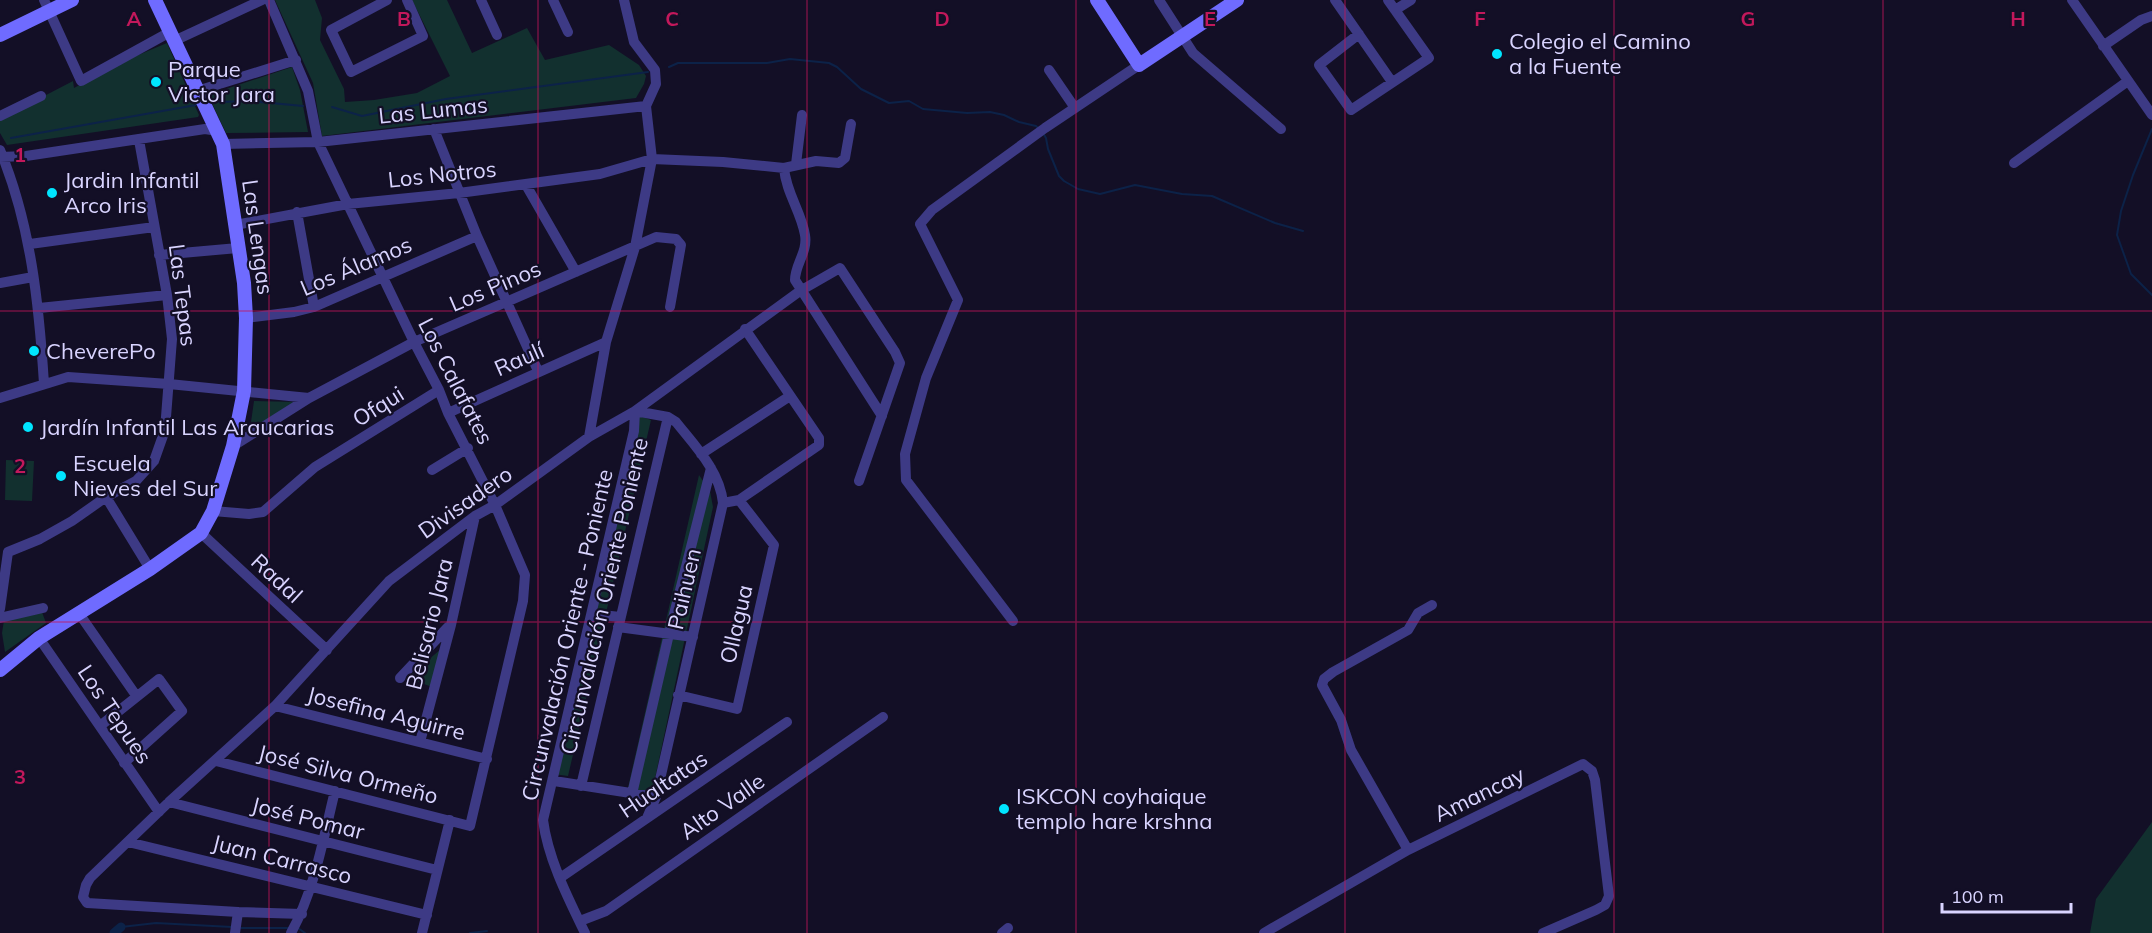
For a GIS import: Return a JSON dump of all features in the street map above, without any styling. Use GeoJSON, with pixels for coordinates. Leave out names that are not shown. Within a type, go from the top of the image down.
{"type":"FeatureCollection","features":[{"type":"Feature","properties":{"kind":"street"},"geometry":{"type":"LineString","coordinates":[[0,35],[46,6],[72,0]]}},
{"type":"Feature","properties":{"kind":"street","name":"Las Lengas"},"geometry":{"type":"LineString","coordinates":[[0,670],[39,638],[150,569],[201,533],[213,511],[233,446],[244,391],[246,318],[244,283],[221,137],[155,0]]}},
{"type":"Feature","properties":{"kind":"street"},"geometry":{"type":"LineString","coordinates":[[46,6],[81,81],[172,37],[262,0]]}},
{"type":"Feature","properties":{"kind":"street","name":"Los Calafates"},"geometry":{"type":"LineString","coordinates":[[269,0],[308,91],[318,141],[414,342],[440,390],[448,412],[468,448],[525,575],[523,600],[470,826]]}},
{"type":"Feature","properties":{"kind":"street"},"geometry":{"type":"LineString","coordinates":[[387,0],[331,30],[351,72],[423,36],[407,0]]}},
{"type":"Feature","properties":{"kind":"street"},"geometry":{"type":"LineString","coordinates":[[481,0],[497,34]]}},
{"type":"Feature","properties":{"kind":"street"},"geometry":{"type":"LineString","coordinates":[[553,0],[568,32]]}},
{"type":"Feature","properties":{"kind":"street"},"geometry":{"type":"LineString","coordinates":[[589,436],[606,342],[635,247],[652,159],[646,106],[656,84],[655,70],[634,42],[624,0]]}},
{"type":"Feature","properties":{"kind":"street"},"geometry":{"type":"LineString","coordinates":[[1096,0],[1139,65]]}},
{"type":"Feature","properties":{"kind":"street"},"geometry":{"type":"LineString","coordinates":[[1159,0],[1193,52],[1281,129]]}},
{"type":"Feature","properties":{"kind":"street"},"geometry":{"type":"LineString","coordinates":[[1335,0],[1392,82]]}},
{"type":"Feature","properties":{"kind":"street"},"geometry":{"type":"LineString","coordinates":[[1359,34],[1319,65],[1352,110],[1429,58],[1388,0]]}},
{"type":"Feature","properties":{"kind":"street"},"geometry":{"type":"LineString","coordinates":[[1395,10],[1411,0]]}},
{"type":"Feature","properties":{"kind":"street"},"geometry":{"type":"LineString","coordinates":[[2072,0],[2149,111]]}},
{"type":"Feature","properties":{"kind":"street"},"geometry":{"type":"LineString","coordinates":[[1013,621],[906,480],[905,454],[926,378],[958,300],[920,224],[932,210],[1045,128],[1231,2]]}},
{"type":"Feature","properties":{"kind":"street"},"geometry":{"type":"LineString","coordinates":[[2103,46],[2141,20],[2152,16]]}},
{"type":"Feature","properties":{"kind":"street"},"geometry":{"type":"LineString","coordinates":[[197,91],[296,60]]}},
{"type":"Feature","properties":{"kind":"street"},"geometry":{"type":"LineString","coordinates":[[1049,70],[1075,108]]}},
{"type":"Feature","properties":{"kind":"street"},"geometry":{"type":"LineString","coordinates":[[2014,163],[2128,81]]}},
{"type":"Feature","properties":{"kind":"street"},"geometry":{"type":"LineString","coordinates":[[0,116],[41,96]]}},
{"type":"Feature","properties":{"kind":"street","name":"Las Lumas"},"geometry":{"type":"LineString","coordinates":[[2,158],[205,129],[221,137],[318,141],[646,106]]}},
{"type":"Feature","properties":{"kind":"street"},"geometry":{"type":"LineString","coordinates":[[796,164],[802,116]]}},
{"type":"Feature","properties":{"kind":"street"},"geometry":{"type":"LineString","coordinates":[[851,124],[844,161],[839,163],[816,160],[784,168],[786,186],[805,235],[804,254],[795,277],[800,291],[882,416],[859,481]]}},
{"type":"Feature","properties":{"kind":"street"},"geometry":{"type":"LineString","coordinates":[[434,129],[477,236],[538,371]]}},
{"type":"Feature","properties":{"kind":"street","name":"Las Tepas"},"geometry":{"type":"LineString","coordinates":[[4,548],[40,539],[72,521],[106,497],[136,481],[154,461],[165,430],[172,339],[167,295],[139,140]]}},
{"type":"Feature","properties":{"kind":"street"},"geometry":{"type":"LineString","coordinates":[[2,158],[30,244],[39,308],[44,384]]}},
{"type":"Feature","properties":{"kind":"street","name":"Los Notros"},"geometry":{"type":"LineString","coordinates":[[235,225],[348,204],[459,193],[600,174],[652,159],[723,162],[784,168]]}},
{"type":"Feature","properties":{"kind":"street"},"geometry":{"type":"LineString","coordinates":[[526,185],[576,272]]}},
{"type":"Feature","properties":{"kind":"street"},"geometry":{"type":"LineString","coordinates":[[297,212],[314,307]]}},
{"type":"Feature","properties":{"kind":"street"},"geometry":{"type":"LineString","coordinates":[[30,244],[154,227]]}},
{"type":"Feature","properties":{"kind":"street","name":"Los Álamos"},"geometry":{"type":"LineString","coordinates":[[246,318],[314,307],[477,236]]}},
{"type":"Feature","properties":{"kind":"street","name":"Los Pinos"},"geometry":{"type":"LineString","coordinates":[[233,446],[309,398],[414,342],[656,237],[673,238],[680,242],[681,249],[670,307]]}},
{"type":"Feature","properties":{"kind":"street"},"geometry":{"type":"LineString","coordinates":[[159,255],[238,248]]}},
{"type":"Feature","properties":{"kind":"street","name":"Circunvalación Oriente - Poniente"},"geometry":{"type":"LineString","coordinates":[[589,436],[635,411],[800,291],[840,268],[900,363],[882,416]]}},
{"type":"Feature","properties":{"kind":"street"},"geometry":{"type":"LineString","coordinates":[[0,283],[33,277]]}},
{"type":"Feature","properties":{"kind":"street"},"geometry":{"type":"LineString","coordinates":[[39,308],[167,295]]}},
{"type":"Feature","properties":{"kind":"street"},"geometry":{"type":"LineString","coordinates":[[723,502],[739,500],[819,445],[819,438],[746,329]]}},
{"type":"Feature","properties":{"kind":"street","name":"Raulí"},"geometry":{"type":"LineString","coordinates":[[448,412],[606,342]]}},
{"type":"Feature","properties":{"kind":"street"},"geometry":{"type":"LineString","coordinates":[[0,398],[68,377],[170,384],[309,398]]}},
{"type":"Feature","properties":{"kind":"street","name":"Ofqui"},"geometry":{"type":"LineString","coordinates":[[213,511],[249,514],[263,512],[315,467],[440,390]]}},
{"type":"Feature","properties":{"kind":"street"},"geometry":{"type":"LineString","coordinates":[[701,454],[790,396]]}},
{"type":"Feature","properties":{"kind":"street"},"geometry":{"type":"LineString","coordinates":[[635,411],[668,417]]}},
{"type":"Feature","properties":{"kind":"street","name":"Circunvalación Oriente - Poniente"},"geometry":{"type":"LineString","coordinates":[[561,878],[545,833],[543,820],[593,614],[634,431],[635,411]]}},
{"type":"Feature","properties":{"kind":"street","name":"Paihuen"},"geometry":{"type":"LineString","coordinates":[[647,818],[656,797],[723,502],[722,487],[711,468],[676,422],[668,417]]}},
{"type":"Feature","properties":{"kind":"street","name":"Circunvalación Oriente Poniente"},"geometry":{"type":"LineString","coordinates":[[581,786],[668,417]]}},
{"type":"Feature","properties":{"kind":"street","name":"Divisadero"},"geometry":{"type":"LineString","coordinates":[[236,925],[87,903],[83,897],[84,892],[90,878],[169,802],[275,706],[389,581],[475,516],[495,505],[589,436]]}},
{"type":"Feature","properties":{"kind":"street"},"geometry":{"type":"LineString","coordinates":[[432,470],[468,448]]}},
{"type":"Feature","properties":{"kind":"street"},"geometry":{"type":"LineString","coordinates":[[632,794],[711,468]]}},
{"type":"Feature","properties":{"kind":"street"},"geometry":{"type":"LineString","coordinates":[[106,497],[150,569]]}},
{"type":"Feature","properties":{"kind":"street","name":"Ollagua"},"geometry":{"type":"LineString","coordinates":[[678,695],[736,709],[774,545],[739,500]]}},
{"type":"Feature","properties":{"kind":"street","name":"Belisario Jara"},"geometry":{"type":"LineString","coordinates":[[420,742],[475,516]]}},
{"type":"Feature","properties":{"kind":"street","name":"Radal"},"geometry":{"type":"LineString","coordinates":[[201,533],[327,651]]}},
{"type":"Feature","properties":{"kind":"street"},"geometry":{"type":"LineString","coordinates":[[0,609],[4,548]]}},
{"type":"Feature","properties":{"kind":"street"},"geometry":{"type":"LineString","coordinates":[[1408,850],[1351,750],[1341,720],[1322,685],[1324,679],[1333,672],[1408,630],[1418,613],[1432,604]]}},
{"type":"Feature","properties":{"kind":"street"},"geometry":{"type":"LineString","coordinates":[[0,618],[44,608]]}},
{"type":"Feature","properties":{"kind":"street"},"geometry":{"type":"LineString","coordinates":[[78,612],[135,694]]}},
{"type":"Feature","properties":{"kind":"street"},"geometry":{"type":"LineString","coordinates":[[593,614],[669,634],[693,637]]}},
{"type":"Feature","properties":{"kind":"street"},"geometry":{"type":"LineString","coordinates":[[400,678],[450,625]]}},
{"type":"Feature","properties":{"kind":"street","name":"Los Tepues"},"geometry":{"type":"LineString","coordinates":[[39,638],[159,812]]}},
{"type":"Feature","properties":{"kind":"street"},"geometry":{"type":"LineString","coordinates":[[100,726],[159,679],[182,711],[124,763]]}},
{"type":"Feature","properties":{"kind":"street","name":"Josefina Aguirre"},"geometry":{"type":"LineString","coordinates":[[275,706],[487,759]]}},
{"type":"Feature","properties":{"kind":"street","name":"Alto Valle"},"geometry":{"type":"LineString","coordinates":[[580,921],[606,912],[883,717]]}},
{"type":"Feature","properties":{"kind":"street","name":"Hualtatas"},"geometry":{"type":"LineString","coordinates":[[561,878],[787,722]]}},
{"type":"Feature","properties":{"kind":"street","name":"José Silva Ormeño"},"geometry":{"type":"LineString","coordinates":[[216,761],[470,826]]}},
{"type":"Feature","properties":{"kind":"street","name":"Amancay"},"geometry":{"type":"LineString","coordinates":[[1264,933],[1408,850],[1583,764],[1592,771],[1595,780],[1609,896],[1605,905],[1543,933]]}},
{"type":"Feature","properties":{"kind":"street"},"geometry":{"type":"LineString","coordinates":[[554,781],[656,797]]}},
{"type":"Feature","properties":{"kind":"street"},"geometry":{"type":"LineString","coordinates":[[292,933],[311,886],[335,791]]}},
{"type":"Feature","properties":{"kind":"street","name":"José Pomar"},"geometry":{"type":"LineString","coordinates":[[169,802],[437,870]]}},
{"type":"Feature","properties":{"kind":"street"},"geometry":{"type":"LineString","coordinates":[[423,932],[450,820]]}},
{"type":"Feature","properties":{"kind":"street","name":"Juan Carrasco"},"geometry":{"type":"LineString","coordinates":[[128,842],[427,915]]}},
{"type":"Feature","properties":{"kind":"street"},"geometry":{"type":"LineString","coordinates":[[561,878],[585,933]]}},
{"type":"Feature","properties":{"kind":"street"},"geometry":{"type":"LineString","coordinates":[[236,925],[300,917]]}},
{"type":"Feature","properties":{"kind":"green space"},"geometry":{"type":"Polygon","coordinates":[[[275,0],[315,0],[322,18],[320,40],[344,89],[345,102],[417,93],[450,76],[412,0],[447,0],[472,53],[527,28],[545,60],[609,45],[639,65],[646,76],[636,98],[322,136],[313,83],[275,0]]]}},
{"type":"Feature","properties":{"kind":"green space","name":"Parque Victor Jara"},"geometry":{"type":"Polygon","coordinates":[[[167,43],[198,117],[7,145],[0,133],[0,119],[73,81],[74,88],[124,61],[167,43]]]}},
{"type":"Feature","properties":{"kind":"green space"},"geometry":{"type":"Polygon","coordinates":[[[292,67],[300,90],[308,132],[226,133],[208,95],[292,67]]]}},
{"type":"Feature","properties":{"kind":"green space"},"geometry":{"type":"Polygon","coordinates":[[[254,401],[298,402],[250,429],[254,401]]]}},
{"type":"Feature","properties":{"kind":"green space"},"geometry":{"type":"Polygon","coordinates":[[[637,415],[651,420],[568,776],[553,774],[637,415]]]}},
{"type":"Feature","properties":{"kind":"green space"},"geometry":{"type":"Polygon","coordinates":[[[6,460],[34,461],[32,501],[5,500],[6,460]]]}},
{"type":"Feature","properties":{"kind":"green space"},"geometry":{"type":"Polygon","coordinates":[[[699,475],[710,491],[713,507],[651,797],[627,792],[699,475]]]}},
{"type":"Feature","properties":{"kind":"green space"},"geometry":{"type":"Polygon","coordinates":[[[42,612],[46,623],[5,652],[2,633],[4,620],[42,612]]]}},
{"type":"Feature","properties":{"kind":"green space"},"geometry":{"type":"Polygon","coordinates":[[[448,643],[435,688],[407,678],[448,643]]]}},
{"type":"Feature","properties":{"kind":"green space"},"geometry":{"type":"Polygon","coordinates":[[[2152,822],[2152,933],[2090,933],[2096,899],[2152,822]]]}},
{"type":"Feature","properties":{"kind":"waterway"},"geometry":{"type":"LineString","coordinates":[[669,67],[678,63],[767,63],[790,59],[829,63],[837,67],[861,89],[889,103],[909,101],[923,109],[967,113],[990,112],[1036,126],[1039,129]]}},
{"type":"Feature","properties":{"kind":"waterway"},"geometry":{"type":"LineString","coordinates":[[332,107],[362,116],[446,99],[648,72]]}},
{"type":"Feature","properties":{"kind":"waterway"},"geometry":{"type":"LineString","coordinates":[[219,102],[250,101],[303,106]]}},
{"type":"Feature","properties":{"kind":"waterway"},"geometry":{"type":"LineString","coordinates":[[11,138],[196,105]]}},
{"type":"Feature","properties":{"kind":"waterway"},"geometry":{"type":"LineString","coordinates":[[2152,129],[2121,211],[2117,235],[2131,274],[2152,295]]}},
{"type":"Feature","properties":{"kind":"waterway"},"geometry":{"type":"LineString","coordinates":[[1043,133],[1059,176],[1078,189],[1100,194],[1135,185],[1182,194],[1212,196],[1275,223],[1303,231]]}},
{"type":"Feature","properties":{"kind":"waterway"},"geometry":{"type":"LineString","coordinates":[[121,927],[156,923],[232,927]]}},
{"type":"Feature","properties":{"kind":"waterway"},"geometry":{"type":"LineString","coordinates":[[114,933],[121,927]]}},
{"type":"Feature","properties":{"kind":"waterway"},"geometry":{"type":"LineString","coordinates":[[241,928],[289,928]]}},
{"type":"Feature","properties":{"kind":"waterway"},"geometry":{"type":"LineString","coordinates":[[298,928],[305,933]]}},
{"type":"Feature","properties":{"kind":"waterway"},"geometry":{"type":"LineString","coordinates":[[470,933],[487,931]]}},
{"type":"Feature","properties":{"kind":"place","name":"Colegio el Camino a la Fuente"},"geometry":{"type":"Point","coordinates":[1497,54]}},
{"type":"Feature","properties":{"kind":"place","name":"Parque Victor Jara"},"geometry":{"type":"Point","coordinates":[156,82]}},
{"type":"Feature","properties":{"kind":"place","name":"Jardin Infantil Arco Iris"},"geometry":{"type":"Point","coordinates":[52,193]}},
{"type":"Feature","properties":{"kind":"place","name":"CheverePo"},"geometry":{"type":"Point","coordinates":[34,351]}},
{"type":"Feature","properties":{"kind":"place","name":"Jardín Infantil Las Araucarias"},"geometry":{"type":"Point","coordinates":[28,427]}},
{"type":"Feature","properties":{"kind":"place","name":"Escuela Nieves del Sur"},"geometry":{"type":"Point","coordinates":[61,476]}},
{"type":"Feature","properties":{"kind":"place","name":"ISKCON coyhaique templo hare krshna"},"geometry":{"type":"Point","coordinates":[1004,809]}}]}
